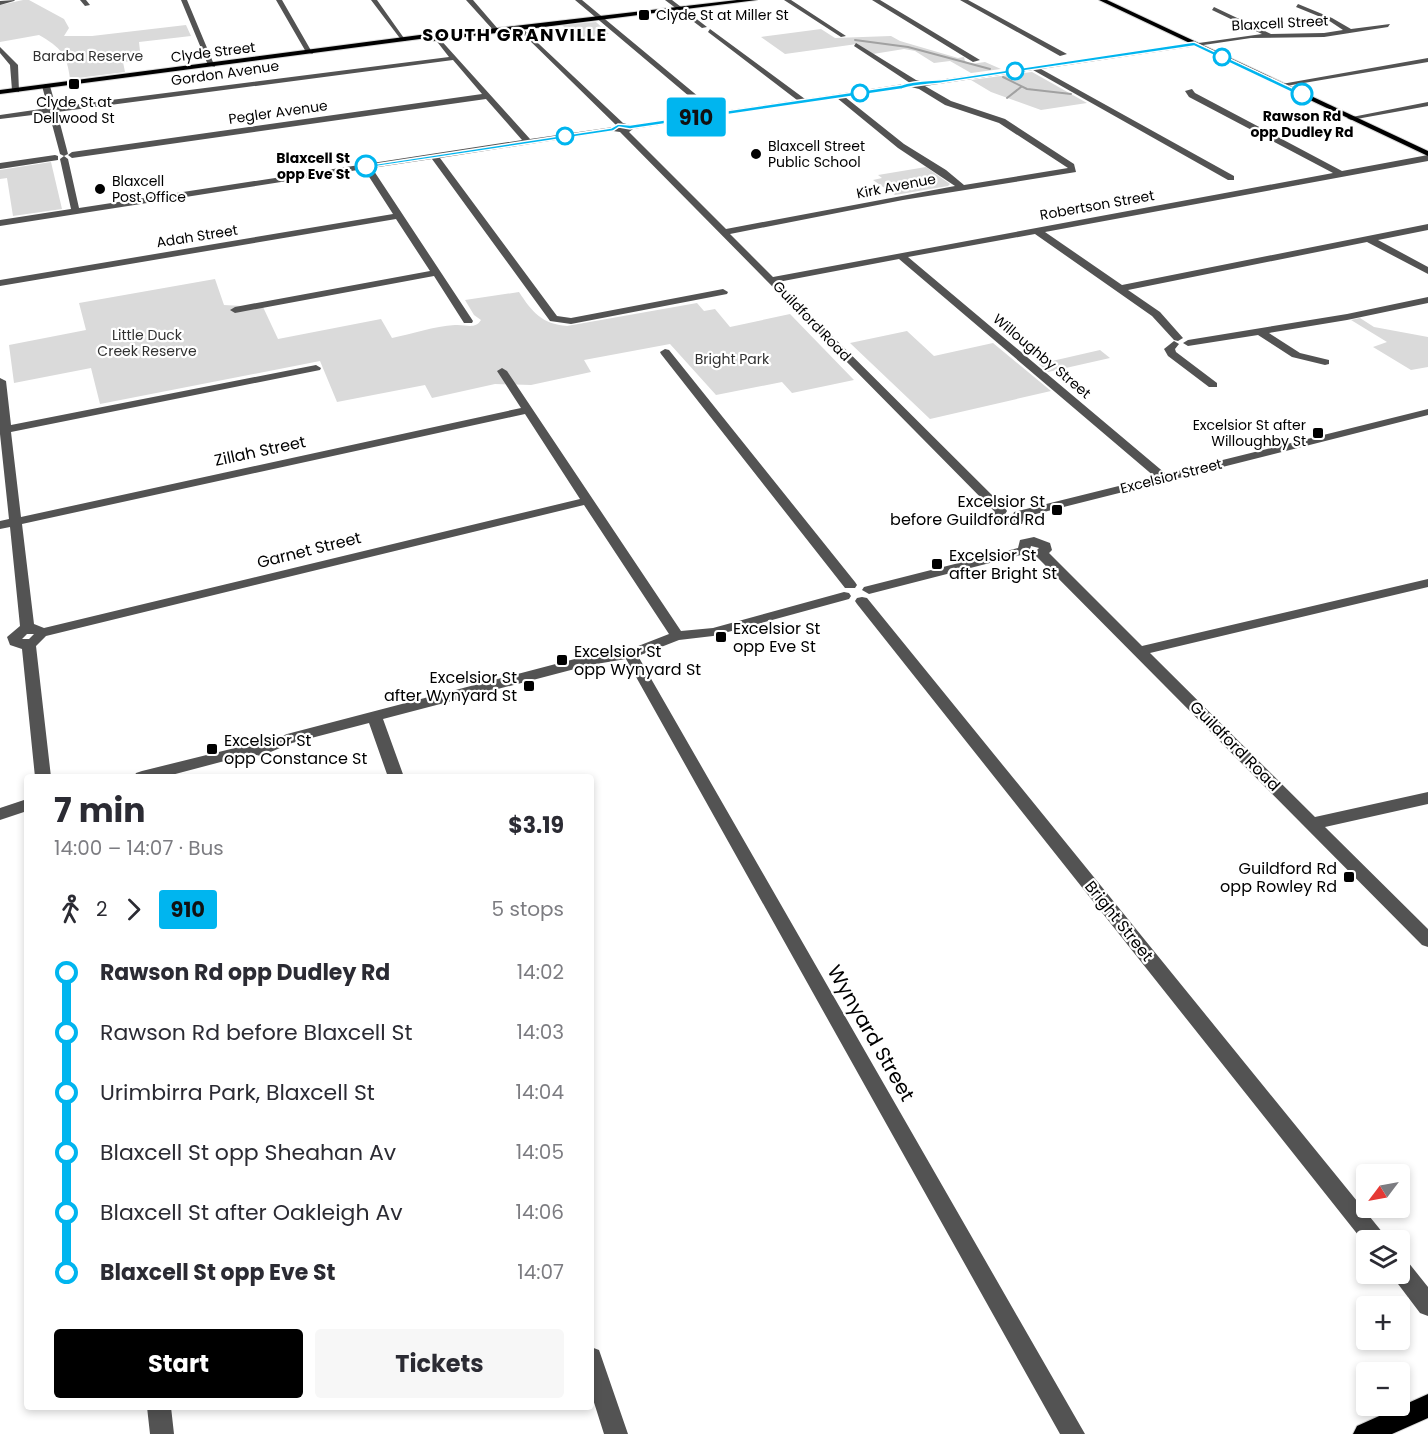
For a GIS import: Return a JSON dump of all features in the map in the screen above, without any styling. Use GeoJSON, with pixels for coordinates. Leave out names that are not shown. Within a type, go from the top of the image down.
{"type":"FeatureCollection","features":[{"type":"Feature","properties":{"kind":"main road","name":"Clyde Street"},"geometry":{"type":"LineString","coordinates":[[0,92],[404,40],[754,0]]}},
{"type":"Feature","properties":{"kind":"main road"},"geometry":{"type":"LineString","coordinates":[[1102,0],[1428,156]]}},
{"type":"Feature","properties":{"kind":"main road"},"geometry":{"type":"LineString","coordinates":[[1365,1434],[1428,1406]]}},
{"type":"Feature","properties":{"kind":"street"},"geometry":{"type":"LineString","coordinates":[[0,3],[12,0]]}},
{"type":"Feature","properties":{"kind":"street"},"geometry":{"type":"LineString","coordinates":[[184,0],[212,64]]}},
{"type":"Feature","properties":{"kind":"street"},"geometry":{"type":"LineString","coordinates":[[279,0],[310,52]]}},
{"type":"Feature","properties":{"kind":"street"},"geometry":{"type":"LineString","coordinates":[[374,0],[404,40]]}},
{"type":"Feature","properties":{"kind":"street"},"geometry":{"type":"LineString","coordinates":[[468,0],[496,30]]}},
{"type":"Feature","properties":{"kind":"street"},"geometry":{"type":"LineString","coordinates":[[578,0],[715,114]]}},
{"type":"Feature","properties":{"kind":"street"},"geometry":{"type":"LineString","coordinates":[[668,0],[803,101]]}},
{"type":"Feature","properties":{"kind":"street"},"geometry":{"type":"LineString","coordinates":[[787,0],[843,36]]}},
{"type":"Feature","properties":{"kind":"street"},"geometry":{"type":"LineString","coordinates":[[875,0],[976,60]]}},
{"type":"Feature","properties":{"kind":"street"},"geometry":{"type":"LineString","coordinates":[[963,0],[1063,54]]}},
{"type":"Feature","properties":{"kind":"street"},"geometry":{"type":"LineString","coordinates":[[1298,6],[1330,19],[1348,30]]}},
{"type":"Feature","properties":{"kind":"street"},"geometry":{"type":"LineString","coordinates":[[1214,9],[1270,35]]}},
{"type":"Feature","properties":{"kind":"street","name":"Blaxcell Street"},"geometry":{"type":"LineString","coordinates":[[0,223],[366,166],[1194,44],[1270,35],[1314,35],[1388,25]]}},
{"type":"Feature","properties":{"kind":"street","name":"Guildford Road"},"geometry":{"type":"LineString","coordinates":[[523,30],[1001,511],[997,515],[998,519],[1015,519]]}},
{"type":"Feature","properties":{"kind":"street"},"geometry":{"type":"LineString","coordinates":[[437,38],[528,142]]}},
{"type":"Feature","properties":{"kind":"street"},"geometry":{"type":"LineString","coordinates":[[856,45],[917,85]]}},
{"type":"Feature","properties":{"kind":"street"},"geometry":{"type":"LineString","coordinates":[[0,49],[4,57],[14,65],[16,90]]}},
{"type":"Feature","properties":{"kind":"street","name":"Gordon Avenue"},"geometry":{"type":"LineString","coordinates":[[0,117],[454,57]]}},
{"type":"Feature","properties":{"kind":"street"},"geometry":{"type":"LineString","coordinates":[[1280,85],[1428,60]]}},
{"type":"Feature","properties":{"kind":"street"},"geometry":{"type":"LineString","coordinates":[[1034,68],[1231,178]]}},
{"type":"Feature","properties":{"kind":"street","name":"Kirk Avenue"},"geometry":{"type":"LineString","coordinates":[[724,232],[1073,170],[1071,166],[1002,121],[948,104],[917,85]]}},
{"type":"Feature","properties":{"kind":"street"},"geometry":{"type":"LineString","coordinates":[[46,86],[76,210]]}},
{"type":"Feature","properties":{"kind":"street"},"geometry":{"type":"LineString","coordinates":[[1189,91],[1192,95],[1343,175]]}},
{"type":"Feature","properties":{"kind":"street","name":"Pegler Avenue"},"geometry":{"type":"LineString","coordinates":[[0,166],[488,96]]}},
{"type":"Feature","properties":{"kind":"street"},"geometry":{"type":"LineString","coordinates":[[839,96],[901,146],[943,172],[963,188]]}},
{"type":"Feature","properties":{"kind":"street"},"geometry":{"type":"LineString","coordinates":[[1351,118],[1428,104]]}},
{"type":"Feature","properties":{"kind":"street"},"geometry":{"type":"LineString","coordinates":[[434,156],[551,316],[559,321],[571,321],[723,292]]}},
{"type":"Feature","properties":{"kind":"street","name":"Robertson Street"},"geometry":{"type":"LineString","coordinates":[[771,280],[1343,175],[1428,156]]}},
{"type":"Feature","properties":{"kind":"street"},"geometry":{"type":"LineString","coordinates":[[366,166],[468,321]]}},
{"type":"Feature","properties":{"kind":"street","name":"Adah Street"},"geometry":{"type":"LineString","coordinates":[[0,283],[399,216]]}},
{"type":"Feature","properties":{"kind":"street"},"geometry":{"type":"LineString","coordinates":[[1119,289],[1428,227]]}},
{"type":"Feature","properties":{"kind":"street"},"geometry":{"type":"LineString","coordinates":[[1037,231],[1159,317],[1180,342]]}},
{"type":"Feature","properties":{"kind":"street"},"geometry":{"type":"LineString","coordinates":[[1369,239],[1428,271]]}},
{"type":"Feature","properties":{"kind":"street","name":"Willoughby Street"},"geometry":{"type":"LineString","coordinates":[[902,256],[1163,478]]}},
{"type":"Feature","properties":{"kind":"street"},"geometry":{"type":"LineString","coordinates":[[235,310],[436,273]]}},
{"type":"Feature","properties":{"kind":"street"},"geometry":{"type":"LineString","coordinates":[[1213,384],[1172,354],[1170,349],[1180,342],[1262,332],[1365,314],[1428,300]]}},
{"type":"Feature","properties":{"kind":"street"},"geometry":{"type":"LineString","coordinates":[[1262,332],[1296,355],[1325,362]]}},
{"type":"Feature","properties":{"kind":"street"},"geometry":{"type":"LineString","coordinates":[[665,352],[847,591],[852,601],[1027,545],[1015,519]]}},
{"type":"Feature","properties":{"kind":"street"},"geometry":{"type":"LineString","coordinates":[[3,431],[316,368]]}},
{"type":"Feature","properties":{"kind":"street"},"geometry":{"type":"LineString","coordinates":[[502,371],[677,636]]}},
{"type":"Feature","properties":{"kind":"street"},"geometry":{"type":"LineString","coordinates":[[0,381],[3,431],[32,635],[43,774]]}},
{"type":"Feature","properties":{"kind":"street","name":"Zillah Street"},"geometry":{"type":"LineString","coordinates":[[0,525],[527,410]]}},
{"type":"Feature","properties":{"kind":"street","name":"Excelsior Street"},"geometry":{"type":"LineString","coordinates":[[1015,519],[1163,478],[1428,412]]}},
{"type":"Feature","properties":{"kind":"street","name":"Garnet Street"},"geometry":{"type":"LineString","coordinates":[[32,635],[586,501]]}},
{"type":"Feature","properties":{"kind":"street","name":"Guildford Road"},"geometry":{"type":"LineString","coordinates":[[1027,545],[1032,554],[1041,553],[1141,651],[1428,940]]}},
{"type":"Feature","properties":{"kind":"street"},"geometry":{"type":"LineString","coordinates":[[1141,651],[1428,583]]}},
{"type":"Feature","properties":{"kind":"street"},"geometry":{"type":"LineString","coordinates":[[154,774],[251,750],[261,751],[287,739],[590,660],[630,654],[677,636],[713,632],[847,591]]}},
{"type":"Feature","properties":{"kind":"street","name":"Bright Street"},"geometry":{"type":"LineString","coordinates":[[866,595],[1368,1230]]}},
{"type":"Feature","properties":{"kind":"street"},"geometry":{"type":"LineString","coordinates":[[7,641],[16,634],[32,635]]}},
{"type":"Feature","properties":{"kind":"street","name":"Wynyard Street"},"geometry":{"type":"LineString","coordinates":[[630,654],[1073,1434]]}},
{"type":"Feature","properties":{"kind":"street"},"geometry":{"type":"LineString","coordinates":[[375,717],[395,774]]}},
{"type":"Feature","properties":{"kind":"street"},"geometry":{"type":"LineString","coordinates":[[1313,824],[1428,798]]}},
{"type":"Feature","properties":{"kind":"street"},"geometry":{"type":"LineString","coordinates":[[0,814],[24,806]]}},
{"type":"Feature","properties":{"kind":"street"},"geometry":{"type":"LineString","coordinates":[[1410,1282],[1428,1305]]}},
{"type":"Feature","properties":{"kind":"street"},"geometry":{"type":"LineString","coordinates":[[594,1367],[616,1434]]}},
{"type":"Feature","properties":{"kind":"street"},"geometry":{"type":"LineString","coordinates":[[159,1410],[162,1434]]}},
{"type":"Feature","properties":{"kind":"green space","name":"Baraba Reserve"},"geometry":{"type":"Polygon","coordinates":[[[29,0],[64,19],[69,28],[64,36],[92,36],[186,25],[191,36],[139,42],[141,60],[123,62],[125,72],[70,79],[62,52],[39,35],[0,42],[0,5],[29,0]]]}},
{"type":"Feature","properties":{"kind":"green space"},"geometry":{"type":"Polygon","coordinates":[[[596,22],[609,34],[576,38],[562,25],[596,22]]]}},
{"type":"Feature","properties":{"kind":"green space"},"geometry":{"type":"Polygon","coordinates":[[[821,29],[835,38],[891,36],[900,41],[958,58],[964,57],[965,61],[971,64],[985,62],[1001,69],[971,73],[950,61],[934,63],[915,51],[904,49],[873,54],[857,44],[785,54],[761,37],[821,29]]]}},
{"type":"Feature","properties":{"kind":"green space"},"geometry":{"type":"Polygon","coordinates":[[[1032,72],[1087,103],[1041,110],[991,92],[971,80],[1032,72]]]}},
{"type":"Feature","properties":{"kind":"green space"},"geometry":{"type":"Polygon","coordinates":[[[51,162],[62,209],[13,216],[7,178],[0,179],[0,170],[51,162]]]}},
{"type":"Feature","properties":{"kind":"green space"},"geometry":{"type":"Polygon","coordinates":[[[926,167],[950,184],[895,195],[873,180],[882,178],[878,175],[926,167]]]}},
{"type":"Feature","properties":{"kind":"green space","name":"Little Duck Creek Reserve"},"geometry":{"type":"Polygon","coordinates":[[[215,279],[224,305],[263,307],[278,339],[381,319],[392,338],[439,327],[473,326],[481,320],[474,315],[465,300],[519,292],[538,316],[551,323],[567,326],[697,303],[704,311],[715,309],[730,327],[790,314],[854,380],[792,393],[782,382],[716,395],[670,344],[584,360],[591,372],[531,385],[495,384],[432,398],[425,385],[337,402],[320,361],[100,404],[91,368],[14,383],[9,345],[86,330],[79,303],[215,279]]]}},
{"type":"Feature","properties":{"kind":"green space"},"geometry":{"type":"Polygon","coordinates":[[[1360,318],[1374,327],[1428,337],[1428,367],[1411,370],[1373,347],[1387,342],[1351,320],[1360,318]]]}},
{"type":"Feature","properties":{"kind":"green space"},"geometry":{"type":"Polygon","coordinates":[[[907,331],[934,356],[993,343],[1051,391],[930,419],[850,343],[907,331]]]}},
{"type":"Feature","properties":{"kind":"green space"},"geometry":{"type":"Polygon","coordinates":[[[1100,350],[1110,358],[1048,372],[1039,364],[1100,350]]]}},
{"type":"Feature","properties":{"kind":"waterway"},"geometry":{"type":"LineString","coordinates":[[855,40],[908,47],[990,69]]}},
{"type":"Feature","properties":{"kind":"waterway"},"geometry":{"type":"LineString","coordinates":[[1003,77],[1027,89],[1071,94]]}},
{"type":"Feature","properties":{"kind":"waterway"},"geometry":{"type":"LineString","coordinates":[[1007,98],[1021,87]]}},
{"type":"Feature","properties":{"kind":"bus line","name":"910"},"geometry":{"type":"LineString","coordinates":[[366,166],[613,129],[618,125],[630,127],[902,87],[914,82],[924,84],[948,81],[1194,44],[1302,94]]}},
{"type":"Feature","properties":{"kind":"place","name":"Clyde St at Miller St"},"geometry":{"type":"Point","coordinates":[644,15]}},
{"type":"Feature","properties":{"kind":"place","name":"Clyde St at Dellwood St"},"geometry":{"type":"Point","coordinates":[74,84]}},
{"type":"Feature","properties":{"kind":"place","name":"Rawson Rd opp Dudley Rd"},"geometry":{"type":"Point","coordinates":[1302,94]}},
{"type":"Feature","properties":{"kind":"place","name":"Blaxcell Street Public School"},"geometry":{"type":"Point","coordinates":[756,154]}},
{"type":"Feature","properties":{"kind":"place","name":"Blaxcell St opp Eve St"},"geometry":{"type":"Point","coordinates":[366,166]}},
{"type":"Feature","properties":{"kind":"place","name":"Blaxcell Post Office"},"geometry":{"type":"Point","coordinates":[100,189]}},
{"type":"Feature","properties":{"kind":"place","name":"Excelsior St after Willoughby St"},"geometry":{"type":"Point","coordinates":[1318,433]}},
{"type":"Feature","properties":{"kind":"place","name":"Excelsior St before Guildford Rd"},"geometry":{"type":"Point","coordinates":[1057,510]}},
{"type":"Feature","properties":{"kind":"place","name":"Excelsior St after Bright St"},"geometry":{"type":"Point","coordinates":[937,564]}},
{"type":"Feature","properties":{"kind":"place","name":"Excelsior St opp Eve St"},"geometry":{"type":"Point","coordinates":[721,637]}},
{"type":"Feature","properties":{"kind":"place","name":"Excelsior St opp Wynyard St"},"geometry":{"type":"Point","coordinates":[562,660]}},
{"type":"Feature","properties":{"kind":"place","name":"Excelsior St after Wynyard St"},"geometry":{"type":"Point","coordinates":[529,686]}},
{"type":"Feature","properties":{"kind":"place","name":"Excelsior St opp Constance St"},"geometry":{"type":"Point","coordinates":[212,749]}},
{"type":"Feature","properties":{"kind":"place","name":"Guildford Rd opp Rowley Rd"},"geometry":{"type":"Point","coordinates":[1349,877]}},
{"type":"Feature","properties":{"kind":"district","name":"SOUTH GRANVILLE"},"geometry":{"type":"Point","coordinates":[515,34]}},
{"type":"Feature","properties":{"kind":"park label","name":"Bright Park"},"geometry":{"type":"Point","coordinates":[732,359]}}]}
